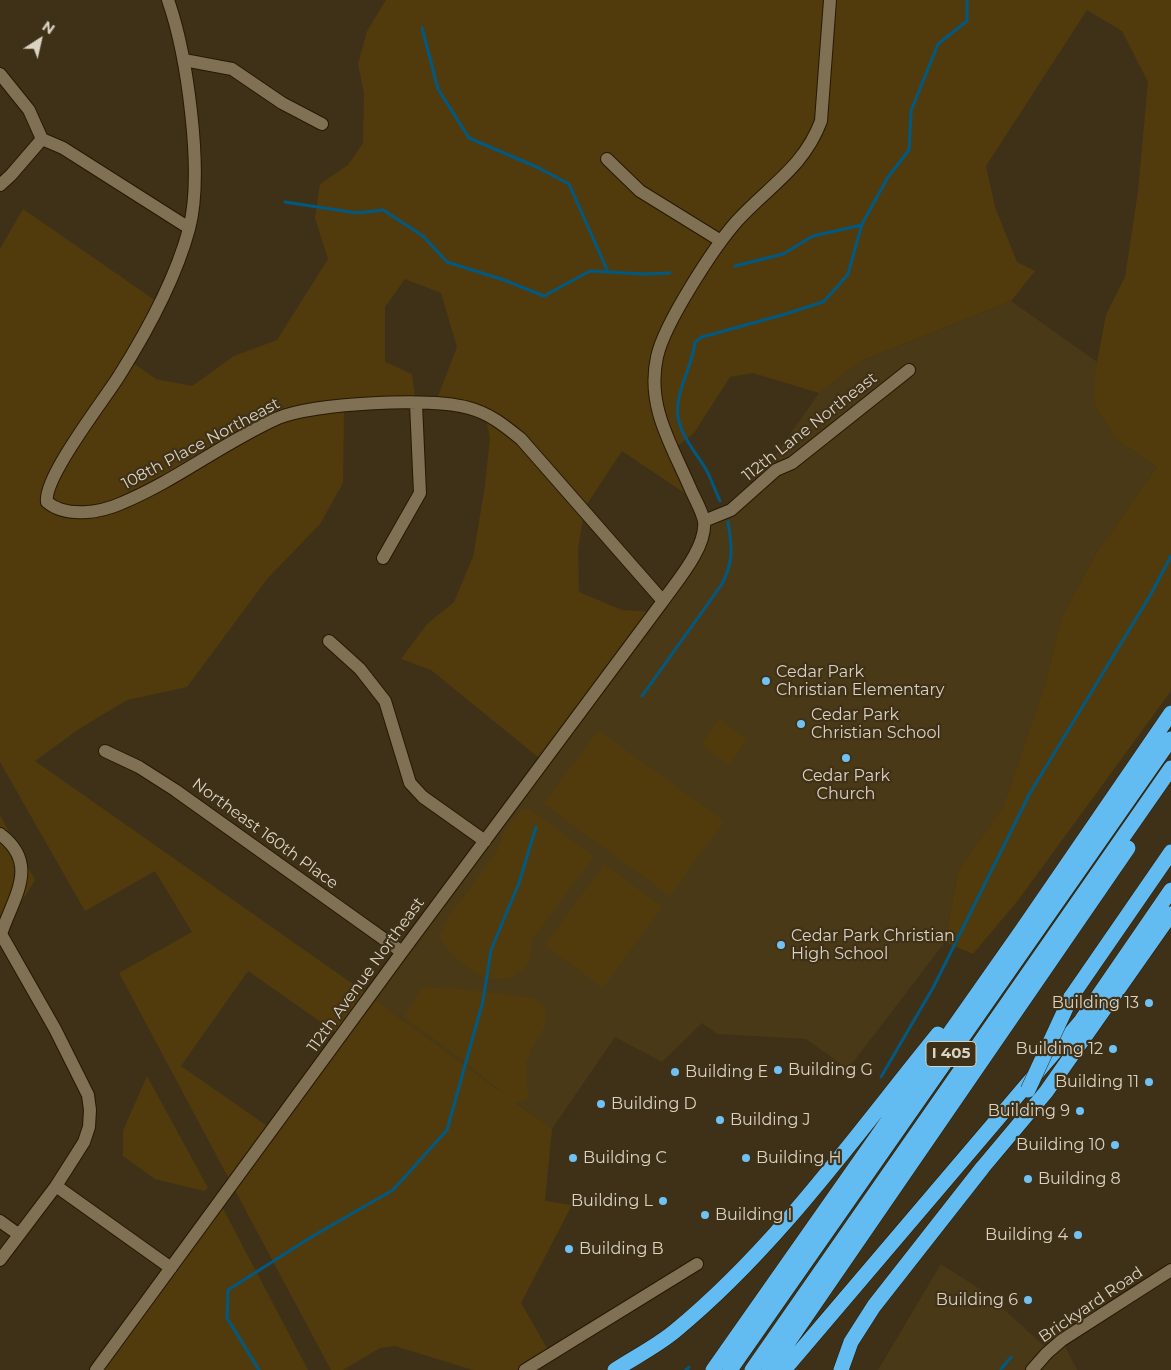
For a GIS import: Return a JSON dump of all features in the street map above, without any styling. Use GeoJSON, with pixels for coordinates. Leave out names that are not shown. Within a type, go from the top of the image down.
{"type":"FeatureCollection","features":[{"type":"Feature","properties":{"kind":"highway","name":"I 405"},"geometry":{"type":"LineString","coordinates":[[713,1370],[1022,930],[1171,713]]}},
{"type":"Feature","properties":{"kind":"highway","name":"I 405"},"geometry":{"type":"LineString","coordinates":[[730,1370],[1171,739]]}},
{"type":"Feature","properties":{"kind":"highway","name":"I 405"},"geometry":{"type":"LineString","coordinates":[[752,1370],[1171,768]]}},
{"type":"Feature","properties":{"kind":"highway","name":"I 405"},"geometry":{"type":"LineString","coordinates":[[769,1370],[1171,785]]}},
{"type":"Feature","properties":{"kind":"highway"},"geometry":{"type":"LineString","coordinates":[[983,1167],[1019,1108],[1070,998],[1171,852]]}},
{"type":"Feature","properties":{"kind":"highway"},"geometry":{"type":"LineString","coordinates":[[784,1370],[1081,1021],[1171,890]]}},
{"type":"Feature","properties":{"kind":"highway"},"geometry":{"type":"LineString","coordinates":[[841,1370],[851,1342],[874,1306],[983,1167],[1020,1125],[1067,1063],[1171,914]]}},
{"type":"Feature","properties":{"kind":"highway"},"geometry":{"type":"LineString","coordinates":[[615,1370],[675,1332],[749,1262],[790,1216],[1022,930]]}},
{"type":"Feature","properties":{"kind":"street"},"geometry":{"type":"LineString","coordinates":[[0,74],[28,110],[42,139],[63,148],[190,228],[195,176],[184,60],[168,0]]}},
{"type":"Feature","properties":{"kind":"street"},"geometry":{"type":"LineString","coordinates":[[704,521],[658,415],[653,386],[658,352],[668,327],[737,221],[791,170],[809,149],[816,135],[821,121],[830,0]]}},
{"type":"Feature","properties":{"kind":"street"},"geometry":{"type":"LineString","coordinates":[[184,60],[232,70],[282,104],[322,124]]}},
{"type":"Feature","properties":{"kind":"street"},"geometry":{"type":"LineString","coordinates":[[0,185],[11,176],[42,139]]}},
{"type":"Feature","properties":{"kind":"street"},"geometry":{"type":"LineString","coordinates":[[607,159],[640,191],[722,242]]}},
{"type":"Feature","properties":{"kind":"street","name":"108th Place Northeast"},"geometry":{"type":"LineString","coordinates":[[190,228],[150,323],[120,376],[54,474],[45,494],[47,502],[54,508],[68,512],[90,512],[121,504],[279,418],[312,408],[416,404],[469,408],[500,422],[521,439],[663,601]]}},
{"type":"Feature","properties":{"kind":"street","name":"112th Lane Northeast"},"geometry":{"type":"LineString","coordinates":[[704,521],[731,510],[764,479],[776,470],[792,463],[910,370]]}},
{"type":"Feature","properties":{"kind":"street"},"geometry":{"type":"LineString","coordinates":[[383,558],[420,493],[416,404]]}},
{"type":"Feature","properties":{"kind":"street","name":"112th Avenue Northeast"},"geometry":{"type":"LineString","coordinates":[[96,1370],[402,952],[663,601],[697,550],[704,521]]}},
{"type":"Feature","properties":{"kind":"street"},"geometry":{"type":"LineString","coordinates":[[329,641],[360,669],[385,701],[410,783],[423,797],[485,841]]}},
{"type":"Feature","properties":{"kind":"street","name":"Northeast 160th Place"},"geometry":{"type":"LineString","coordinates":[[105,751],[139,766],[175,790],[402,952]]}},
{"type":"Feature","properties":{"kind":"street"},"geometry":{"type":"LineString","coordinates":[[0,834],[13,844],[21,858],[23,872],[15,900],[1,934],[55,1029],[88,1095],[89,1128],[84,1142],[56,1186],[0,1260]]}},
{"type":"Feature","properties":{"kind":"street"},"geometry":{"type":"LineString","coordinates":[[56,1186],[171,1268]]}},
{"type":"Feature","properties":{"kind":"street"},"geometry":{"type":"LineString","coordinates":[[0,1221],[18,1234]]}},
{"type":"Feature","properties":{"kind":"street"},"geometry":{"type":"LineString","coordinates":[[525,1370],[697,1264]]}},
{"type":"Feature","properties":{"kind":"street","name":"Brickyard Road"},"geometry":{"type":"LineString","coordinates":[[1032,1370],[1062,1340],[1171,1270]]}},
{"type":"Feature","properties":{"kind":"shaded area"},"geometry":{"type":"Polygon","coordinates":[[[386,0],[1171,0],[1171,691],[1019,899],[973,954],[945,942],[958,871],[1003,807],[1045,684],[1061,619],[1095,555],[1157,467],[1115,438],[1094,405],[1095,373],[1106,315],[1125,277],[1138,191],[1148,82],[1122,31],[1087,10],[986,166],[995,207],[1017,262],[1035,271],[1011,301],[861,361],[819,393],[753,373],[730,377],[694,433],[672,450],[692,498],[622,451],[585,507],[578,549],[579,592],[622,610],[655,612],[544,762],[431,670],[401,659],[427,624],[454,602],[473,557],[485,486],[490,438],[484,410],[434,407],[457,347],[441,293],[405,279],[385,307],[385,362],[412,374],[416,404],[344,410],[343,483],[320,524],[267,579],[187,687],[127,700],[79,729],[35,761],[370,996],[504,1094],[462,1059],[404,1017],[423,987],[462,989],[533,998],[545,1007],[546,1025],[534,1044],[526,1064],[528,1099],[516,1103],[552,1129],[545,1201],[572,1205],[521,1303],[551,1355],[525,1370],[473,1370],[395,1346],[380,1348],[343,1370],[331,1370],[119,973],[192,932],[155,871],[85,911],[0,762],[0,249],[23,209],[156,301],[126,358],[156,379],[192,386],[234,356],[277,340],[328,259],[315,218],[320,184],[348,165],[363,143],[364,94],[358,64],[367,31],[386,0]],[[248,971],[181,1066],[273,1130],[341,1036],[248,971]]]}},
{"type":"Feature","properties":{"kind":"shaded area","name":"Cedar Park Christian School"},"geometry":{"type":"Polygon","coordinates":[[[1011,301],[1097,362],[1094,405],[1115,438],[1157,467],[1095,555],[1061,619],[1045,684],[1003,807],[958,871],[945,942],[848,1069],[806,1039],[717,1034],[702,1023],[662,1062],[615,1037],[552,1129],[370,996],[687,567],[704,521],[745,499],[819,393],[861,361],[1011,301]]]}},
{"type":"Feature","properties":{"kind":"shaded area"},"geometry":{"type":"Polygon","coordinates":[[[719,719],[747,739],[729,765],[701,744],[719,719]]]}},
{"type":"Feature","properties":{"kind":"shaded area"},"geometry":{"type":"Polygon","coordinates":[[[598,730],[724,821],[670,896],[544,804],[598,730]]]}},
{"type":"Feature","properties":{"kind":"shaded area"},"geometry":{"type":"Polygon","coordinates":[[[529,809],[594,856],[532,940],[530,957],[525,967],[516,974],[503,979],[492,979],[470,970],[452,954],[439,936],[446,921],[498,849],[504,832],[521,810],[529,809]]]}},
{"type":"Feature","properties":{"kind":"shaded area"},"geometry":{"type":"Polygon","coordinates":[[[0,815],[35,880],[0,936],[0,815]]]}},
{"type":"Feature","properties":{"kind":"shaded area"},"geometry":{"type":"Polygon","coordinates":[[[604,864],[662,907],[603,988],[545,945],[604,864]]]}},
{"type":"Feature","properties":{"kind":"shaded area"},"geometry":{"type":"Polygon","coordinates":[[[147,1076],[208,1188],[204,1191],[155,1179],[123,1156],[123,1131],[147,1076]]]}},
{"type":"Feature","properties":{"kind":"shaded area"},"geometry":{"type":"Polygon","coordinates":[[[220,1203],[308,1370],[96,1370],[220,1203]]]}},
{"type":"Feature","properties":{"kind":"shaded area"},"geometry":{"type":"Polygon","coordinates":[[[941,1264],[986,1293],[1045,1347],[1062,1340],[1077,1370],[878,1370],[941,1264]]]}},
{"type":"Feature","properties":{"kind":"waterway"},"geometry":{"type":"LineString","coordinates":[[720,501],[708,473],[687,440],[679,423],[679,396],[692,358],[695,342],[702,337],[823,302],[848,274],[862,224],[888,177],[909,150],[911,111],[938,44],[967,21],[967,0]]}},
{"type":"Feature","properties":{"kind":"waterway"},"geometry":{"type":"LineString","coordinates":[[422,28],[438,89],[469,138],[539,168],[569,184],[608,272]]}},
{"type":"Feature","properties":{"kind":"waterway"},"geometry":{"type":"LineString","coordinates":[[285,202],[357,213],[383,210],[423,236],[447,262],[504,280],[544,296],[590,271],[642,274],[670,273]]}},
{"type":"Feature","properties":{"kind":"waterway"},"geometry":{"type":"LineString","coordinates":[[735,266],[783,254],[813,236],[862,225]]}},
{"type":"Feature","properties":{"kind":"waterway"},"geometry":{"type":"LineString","coordinates":[[642,696],[722,584],[729,568],[731,553],[728,522]]}},
{"type":"Feature","properties":{"kind":"waterway"},"geometry":{"type":"LineString","coordinates":[[881,1077],[934,986],[1030,793],[1151,594],[1171,556]]}},
{"type":"Feature","properties":{"kind":"waterway"},"geometry":{"type":"LineString","coordinates":[[259,1370],[227,1318],[228,1290],[313,1236],[393,1190],[447,1130],[483,1001],[491,950],[519,883],[536,827]]}},
{"type":"Feature","properties":{"kind":"waterway"},"geometry":{"type":"LineString","coordinates":[[1001,1369],[1011,1357]]}},
{"type":"Feature","properties":{"kind":"waterway"},"geometry":{"type":"LineString","coordinates":[[686,1370],[689,1367]]}},
{"type":"Feature","properties":{"kind":"place","name":"Cedar Park Christian Elementary"},"geometry":{"type":"Point","coordinates":[766,681]}},
{"type":"Feature","properties":{"kind":"place","name":"Cedar Park Christian School"},"geometry":{"type":"Point","coordinates":[801,724]}},
{"type":"Feature","properties":{"kind":"place","name":"Cedar Park Church"},"geometry":{"type":"Point","coordinates":[846,758]}},
{"type":"Feature","properties":{"kind":"place","name":"Cedar Park Christian High School"},"geometry":{"type":"Point","coordinates":[781,945]}},
{"type":"Feature","properties":{"kind":"place","name":"Building 13"},"geometry":{"type":"Point","coordinates":[1149,1003]}},
{"type":"Feature","properties":{"kind":"place","name":"Building 12"},"geometry":{"type":"Point","coordinates":[1113,1049]}},
{"type":"Feature","properties":{"kind":"place","name":"Building G"},"geometry":{"type":"Point","coordinates":[778,1070]}},
{"type":"Feature","properties":{"kind":"place","name":"Building E"},"geometry":{"type":"Point","coordinates":[675,1072]}},
{"type":"Feature","properties":{"kind":"place","name":"Building 11"},"geometry":{"type":"Point","coordinates":[1149,1082]}},
{"type":"Feature","properties":{"kind":"place","name":"Building D"},"geometry":{"type":"Point","coordinates":[601,1104]}},
{"type":"Feature","properties":{"kind":"place","name":"Building 9"},"geometry":{"type":"Point","coordinates":[1080,1111]}},
{"type":"Feature","properties":{"kind":"place","name":"Building J"},"geometry":{"type":"Point","coordinates":[720,1120]}},
{"type":"Feature","properties":{"kind":"place","name":"Building 10"},"geometry":{"type":"Point","coordinates":[1115,1145]}},
{"type":"Feature","properties":{"kind":"place","name":"Building C"},"geometry":{"type":"Point","coordinates":[573,1158]}},
{"type":"Feature","properties":{"kind":"place","name":"Building H"},"geometry":{"type":"Point","coordinates":[746,1158]}},
{"type":"Feature","properties":{"kind":"place","name":"Building 8"},"geometry":{"type":"Point","coordinates":[1028,1179]}},
{"type":"Feature","properties":{"kind":"place","name":"Building L"},"geometry":{"type":"Point","coordinates":[663,1201]}},
{"type":"Feature","properties":{"kind":"place","name":"Building I"},"geometry":{"type":"Point","coordinates":[705,1215]}},
{"type":"Feature","properties":{"kind":"place","name":"Building 4"},"geometry":{"type":"Point","coordinates":[1078,1235]}},
{"type":"Feature","properties":{"kind":"place","name":"Building B"},"geometry":{"type":"Point","coordinates":[569,1249]}},
{"type":"Feature","properties":{"kind":"place","name":"Building 6"},"geometry":{"type":"Point","coordinates":[1028,1300]}}]}
